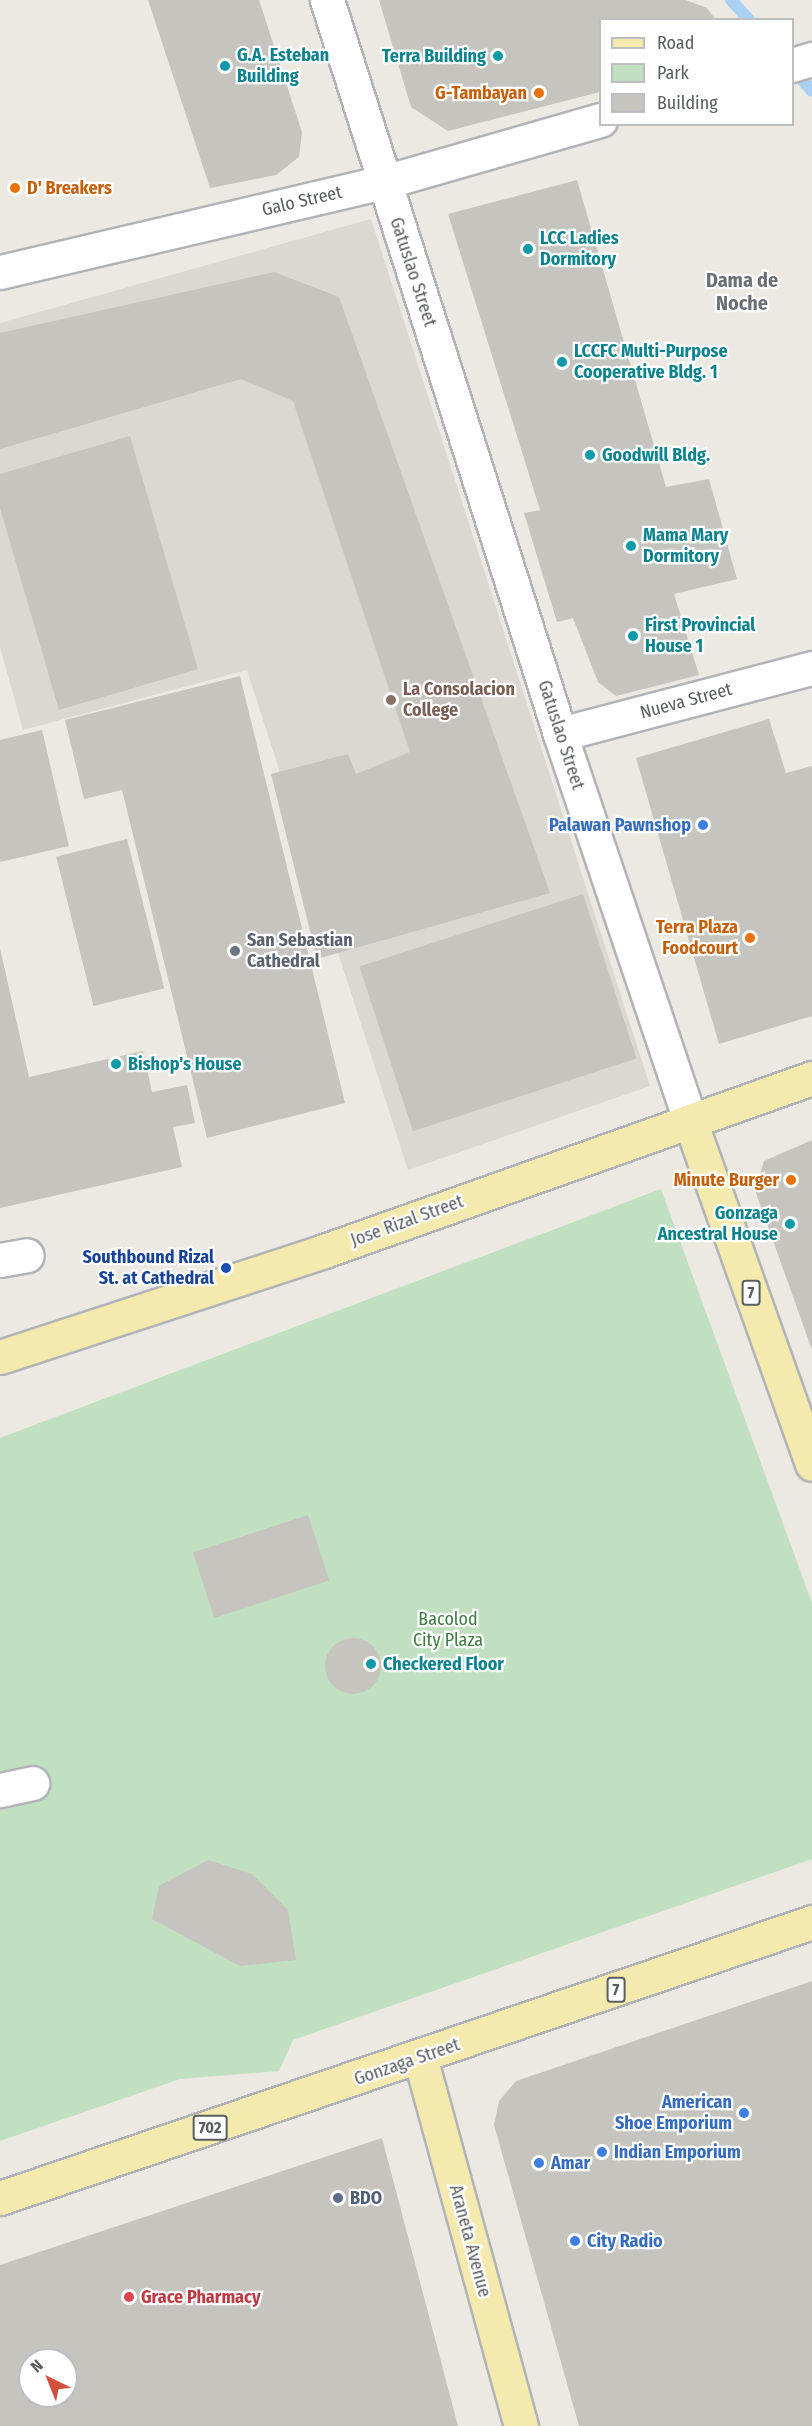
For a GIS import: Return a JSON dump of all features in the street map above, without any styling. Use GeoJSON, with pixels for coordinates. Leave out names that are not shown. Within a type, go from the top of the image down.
{"type":"FeatureCollection","features":[{"type":"Feature","properties":{"kind":"main road","name":"Jose Rizal Street"},"geometry":{"type":"LineString","coordinates":[[0,1358],[324,1251],[812,1078]]}},
{"type":"Feature","properties":{"kind":"main road","name":"Gatuslao Street"},"geometry":{"type":"LineString","coordinates":[[690,1121],[802,1402],[812,1464]]}},
{"type":"Feature","properties":{"kind":"main road","name":"Gonzaga Street"},"geometry":{"type":"LineString","coordinates":[[0,2198],[812,1922]]}},
{"type":"Feature","properties":{"kind":"main road","name":"Araneta Avenue"},"geometry":{"type":"LineString","coordinates":[[420,2057],[521,2426]]}},
{"type":"Feature","properties":{"kind":"street","name":"Gatuslao Street"},"geometry":{"type":"LineString","coordinates":[[327,0],[560,734],[690,1121]]}},
{"type":"Feature","properties":{"kind":"street"},"geometry":{"type":"LineString","coordinates":[[794,64],[812,59]]}},
{"type":"Feature","properties":{"kind":"street","name":"Galo Street"},"geometry":{"type":"LineString","coordinates":[[0,273],[384,182],[599,120]]}},
{"type":"Feature","properties":{"kind":"street","name":"Nueva Street"},"geometry":{"type":"LineString","coordinates":[[560,734],[812,668]]}},
{"type":"Feature","properties":{"kind":"street"},"geometry":{"type":"LineString","coordinates":[[0,1790],[32,1783]]}},
{"type":"Feature","properties":{"kind":"shaded area","name":"La Consolacion College"},"geometry":{"type":"Polygon","coordinates":[[[371,219],[650,1086],[408,1170],[247,670],[23,730],[0,647],[0,323],[371,219]]]}},
{"type":"Feature","properties":{"kind":"green space","name":"Bacolod City Plaza"},"geometry":{"type":"Polygon","coordinates":[[[661,1189],[812,1603],[812,1859],[293,2040],[279,2071],[180,2079],[0,2141],[0,1438],[661,1189]]]}},
{"type":"Feature","properties":{"kind":"building","name":"G.A. Esteban Building"},"geometry":{"type":"Polygon","coordinates":[[[148,0],[259,0],[302,132],[299,157],[276,175],[210,188],[148,0]]]}},
{"type":"Feature","properties":{"kind":"building","name":"Terra Building"},"geometry":{"type":"Polygon","coordinates":[[[379,0],[686,0],[707,8],[714,18],[599,18],[599,92],[448,131],[411,107],[379,0]]]}},
{"type":"Feature","properties":{"kind":"building"},"geometry":{"type":"Polygon","coordinates":[[[577,180],[666,487],[709,479],[737,579],[674,594],[699,675],[616,696],[598,682],[573,618],[557,622],[524,513],[540,510],[448,214],[577,180]]]}},
{"type":"Feature","properties":{"kind":"building"},"geometry":{"type":"Polygon","coordinates":[[[274,272],[339,297],[550,893],[317,959],[271,774],[348,754],[356,774],[410,752],[293,401],[241,379],[0,449],[0,333],[274,272]]]}},
{"type":"Feature","properties":{"kind":"building"},"geometry":{"type":"Polygon","coordinates":[[[130,436],[198,669],[59,710],[0,508],[0,474],[130,436]]]}},
{"type":"Feature","properties":{"kind":"building","name":"San Sebastian Cathedral"},"geometry":{"type":"Polygon","coordinates":[[[240,676],[345,1103],[207,1138],[122,790],[84,799],[65,720],[240,676]]]}},
{"type":"Feature","properties":{"kind":"building","name":"Terra Plaza Foodcourt"},"geometry":{"type":"Polygon","coordinates":[[[769,719],[786,773],[812,766],[812,1016],[719,1044],[636,758],[769,719]]]}},
{"type":"Feature","properties":{"kind":"building"},"geometry":{"type":"Polygon","coordinates":[[[42,730],[69,846],[0,862],[0,740],[42,730]]]}},
{"type":"Feature","properties":{"kind":"building"},"geometry":{"type":"Polygon","coordinates":[[[127,839],[164,988],[93,1006],[56,857],[127,839]]]}},
{"type":"Feature","properties":{"kind":"building"},"geometry":{"type":"Polygon","coordinates":[[[583,894],[636,1059],[413,1131],[360,967],[583,894]]]}},
{"type":"Feature","properties":{"kind":"building","name":"Bishop's House"},"geometry":{"type":"Polygon","coordinates":[[[0,948],[29,1077],[143,1051],[152,1092],[187,1085],[195,1123],[173,1127],[182,1167],[0,1208],[0,948]]]}},
{"type":"Feature","properties":{"kind":"building","name":"Gonzaga Ancestral House"},"geometry":{"type":"Polygon","coordinates":[[[812,1140],[812,1350],[755,1190],[764,1161],[812,1140]]]}},
{"type":"Feature","properties":{"kind":"building"},"geometry":{"type":"Polygon","coordinates":[[[308,1515],[329,1581],[214,1618],[193,1552],[308,1515]]]}},
{"type":"Feature","properties":{"kind":"building"},"geometry":{"type":"Polygon","coordinates":[[[348,1638],[358,1638],[373,1646],[379,1655],[381,1666],[379,1677],[373,1686],[358,1694],[348,1694],[337,1689],[330,1682],[325,1671],[325,1661],[330,1650],[337,1643],[348,1638]]]}},
{"type":"Feature","properties":{"kind":"building"},"geometry":{"type":"Polygon","coordinates":[[[208,1860],[252,1874],[288,1910],[296,1960],[240,1966],[152,1919],[159,1886],[208,1860]]]}},
{"type":"Feature","properties":{"kind":"building"},"geometry":{"type":"Polygon","coordinates":[[[812,1981],[812,2426],[579,2426],[494,2125],[499,2101],[516,2081],[812,1981]]]}},
{"type":"Feature","properties":{"kind":"building"},"geometry":{"type":"Polygon","coordinates":[[[382,2138],[458,2426],[0,2426],[0,2265],[382,2138]]]}},
{"type":"Feature","properties":{"kind":"waterway"},"geometry":{"type":"LineString","coordinates":[[731,0],[747,18]]}},
{"type":"Feature","properties":{"kind":"waterway"},"geometry":{"type":"LineString","coordinates":[[794,70],[812,91]]}},
{"type":"Feature","properties":{"kind":"place","name":"Terra Building"},"geometry":{"type":"Point","coordinates":[498,56]}},
{"type":"Feature","properties":{"kind":"place","name":"G.A. Esteban Building"},"geometry":{"type":"Point","coordinates":[225,66]}},
{"type":"Feature","properties":{"kind":"place","name":"G-Tambayan"},"geometry":{"type":"Point","coordinates":[539,93]}},
{"type":"Feature","properties":{"kind":"place","name":"D' Breakers"},"geometry":{"type":"Point","coordinates":[15,188]}},
{"type":"Feature","properties":{"kind":"place","name":"LCC Ladies Dormitory"},"geometry":{"type":"Point","coordinates":[528,249]}},
{"type":"Feature","properties":{"kind":"place","name":"LCCFC Multi-Purpose Cooperative Bldg. 1"},"geometry":{"type":"Point","coordinates":[562,362]}},
{"type":"Feature","properties":{"kind":"place","name":"Goodwill Bldg."},"geometry":{"type":"Point","coordinates":[590,455]}},
{"type":"Feature","properties":{"kind":"place","name":"Mama Mary Dormitory"},"geometry":{"type":"Point","coordinates":[631,546]}},
{"type":"Feature","properties":{"kind":"place","name":"First Provincial House 1"},"geometry":{"type":"Point","coordinates":[633,636]}},
{"type":"Feature","properties":{"kind":"place","name":"La Consolacion College"},"geometry":{"type":"Point","coordinates":[391,700]}},
{"type":"Feature","properties":{"kind":"place","name":"Palawan Pawnshop"},"geometry":{"type":"Point","coordinates":[703,825]}},
{"type":"Feature","properties":{"kind":"place","name":"Terra Plaza Foodcourt"},"geometry":{"type":"Point","coordinates":[750,938]}},
{"type":"Feature","properties":{"kind":"place","name":"San Sebastian Cathedral"},"geometry":{"type":"Point","coordinates":[235,951]}},
{"type":"Feature","properties":{"kind":"place","name":"Bishop's House"},"geometry":{"type":"Point","coordinates":[116,1064]}},
{"type":"Feature","properties":{"kind":"place","name":"Minute Burger"},"geometry":{"type":"Point","coordinates":[791,1180]}},
{"type":"Feature","properties":{"kind":"place","name":"Gonzaga Ancestral House"},"geometry":{"type":"Point","coordinates":[790,1224]}},
{"type":"Feature","properties":{"kind":"place","name":"Southbound Rizal St. at Cathedral"},"geometry":{"type":"Point","coordinates":[226,1268]}},
{"type":"Feature","properties":{"kind":"place","name":"Checkered Floor"},"geometry":{"type":"Point","coordinates":[371,1664]}},
{"type":"Feature","properties":{"kind":"place","name":"American Shoe Emporium"},"geometry":{"type":"Point","coordinates":[744,2113]}},
{"type":"Feature","properties":{"kind":"place","name":"Indian Emporium"},"geometry":{"type":"Point","coordinates":[602,2152]}},
{"type":"Feature","properties":{"kind":"place","name":"Amar"},"geometry":{"type":"Point","coordinates":[539,2163]}},
{"type":"Feature","properties":{"kind":"place","name":"BDO"},"geometry":{"type":"Point","coordinates":[338,2198]}},
{"type":"Feature","properties":{"kind":"place","name":"City Radio"},"geometry":{"type":"Point","coordinates":[575,2241]}},
{"type":"Feature","properties":{"kind":"place","name":"Grace Pharmacy"},"geometry":{"type":"Point","coordinates":[129,2297]}},
{"type":"Feature","properties":{"kind":"district","name":"Dama de Noche"},"geometry":{"type":"Point","coordinates":[742,292]}}]}
